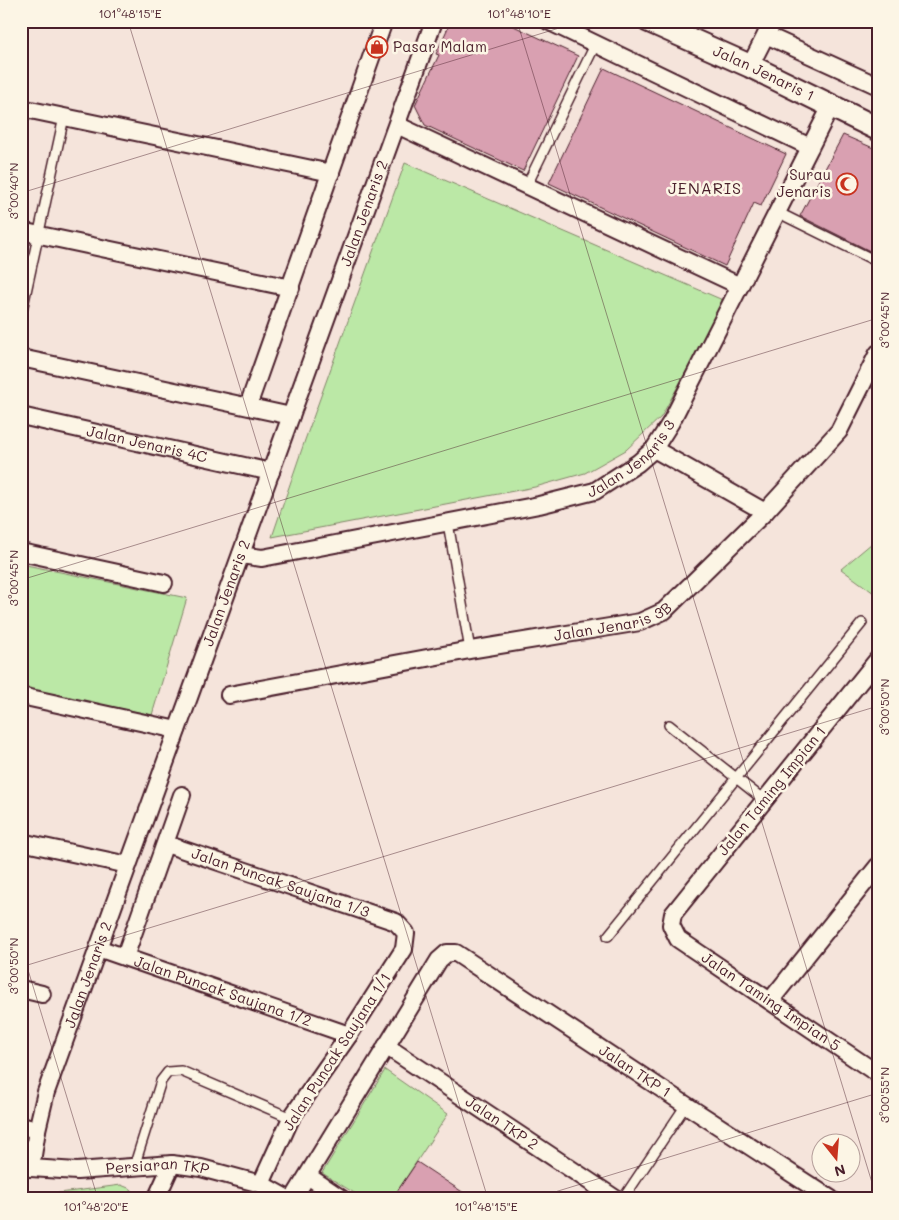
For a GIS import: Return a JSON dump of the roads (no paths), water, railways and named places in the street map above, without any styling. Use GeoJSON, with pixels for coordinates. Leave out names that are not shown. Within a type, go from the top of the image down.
{"type":"FeatureCollection","features":[{"type":"Feature","properties":{"kind":"street"},"geometry":{"type":"LineString","coordinates":[[248,406],[384,21]]}},
{"type":"Feature","properties":{"kind":"street","name":"Jalan Jenaris 2"},"geometry":{"type":"LineString","coordinates":[[26,1167],[29,1128],[46,1092],[434,21]]}},
{"type":"Feature","properties":{"kind":"street"},"geometry":{"type":"LineString","coordinates":[[548,21],[810,146]]}},
{"type":"Feature","properties":{"kind":"street","name":"Jalan Jenaris 1"},"geometry":{"type":"LineString","coordinates":[[649,21],[750,66],[878,129]]}},
{"type":"Feature","properties":{"kind":"street"},"geometry":{"type":"LineString","coordinates":[[750,66],[770,28],[878,86]]}},
{"type":"Feature","properties":{"kind":"street","name":"Jalan Jenaris 3"},"geometry":{"type":"LineString","coordinates":[[241,555],[262,558],[539,505],[596,491],[638,463],[654,449],[671,422],[831,106]]}},
{"type":"Feature","properties":{"kind":"street"},"geometry":{"type":"LineString","coordinates":[[21,108],[331,173]]}},
{"type":"Feature","properties":{"kind":"street"},"geometry":{"type":"LineString","coordinates":[[397,125],[740,286]]}},
{"type":"Feature","properties":{"kind":"street"},"geometry":{"type":"LineString","coordinates":[[21,231],[291,288]]}},
{"type":"Feature","properties":{"kind":"street","name":"Jalan Jenaris 3B"},"geometry":{"type":"LineString","coordinates":[[230,695],[470,650],[640,622],[664,611],[765,512],[839,432],[878,353]]}},
{"type":"Feature","properties":{"kind":"street"},"geometry":{"type":"LineString","coordinates":[[21,358],[291,416]]}},
{"type":"Feature","properties":{"kind":"street","name":"Jalan Jenaris 4C"},"geometry":{"type":"LineString","coordinates":[[21,416],[271,472]]}},
{"type":"Feature","properties":{"kind":"street"},"geometry":{"type":"LineString","coordinates":[[654,449],[765,512]]}},
{"type":"Feature","properties":{"kind":"street"},"geometry":{"type":"LineString","coordinates":[[21,552],[164,583]]}},
{"type":"Feature","properties":{"kind":"street","name":"Jalan Taming Impian 1"},"geometry":{"type":"LineString","coordinates":[[671,926],[673,914],[878,659]]}},
{"type":"Feature","properties":{"kind":"street"},"geometry":{"type":"LineString","coordinates":[[21,696],[177,730]]}},
{"type":"Feature","properties":{"kind":"street"},"geometry":{"type":"LineString","coordinates":[[125,957],[182,795]]}},
{"type":"Feature","properties":{"kind":"street"},"geometry":{"type":"LineString","coordinates":[[21,842],[128,865]]}},
{"type":"Feature","properties":{"kind":"street","name":"Jalan Puncak Saujana 1/3"},"geometry":{"type":"LineString","coordinates":[[166,844],[396,922]]}},
{"type":"Feature","properties":{"kind":"street"},"geometry":{"type":"LineString","coordinates":[[770,1001],[878,866]]}},
{"type":"Feature","properties":{"kind":"street","name":"Jalan Puncak Saujana 1/1"},"geometry":{"type":"LineString","coordinates":[[261,1184],[291,1118],[349,1035],[404,949],[406,933],[396,922]]}},
{"type":"Feature","properties":{"kind":"street","name":"Jalan Taming Impian 5"},"geometry":{"type":"LineString","coordinates":[[671,926],[678,940],[878,1073]]}},
{"type":"Feature","properties":{"kind":"street","name":"Jalan Puncak Saujana 1/2"},"geometry":{"type":"LineString","coordinates":[[98,948],[349,1035]]}},
{"type":"Feature","properties":{"kind":"street","name":"Jalan TKP 1"},"geometry":{"type":"LineString","coordinates":[[386,1046],[439,960],[447,953],[456,953],[831,1199]]}},
{"type":"Feature","properties":{"kind":"street"},"geometry":{"type":"LineString","coordinates":[[21,989],[42,994]]}},
{"type":"Feature","properties":{"kind":"street"},"geometry":{"type":"LineString","coordinates":[[293,1199],[386,1046]]}},
{"type":"Feature","properties":{"kind":"street","name":"Jalan TKP 2"},"geometry":{"type":"LineString","coordinates":[[386,1046],[616,1199]]}},
{"type":"Feature","properties":{"kind":"street"},"geometry":{"type":"LineString","coordinates":[[156,1199],[172,1164]]}},
{"type":"Feature","properties":{"kind":"street","name":"Persiaran TKP"},"geometry":{"type":"LineString","coordinates":[[26,1167],[77,1171],[172,1164],[201,1168],[261,1184],[288,1199]]}},
{"type":"Feature","properties":{"kind":"street"},"geometry":{"type":"LineString","coordinates":[[308,1176],[342,1199]]}},
{"type":"Feature","properties":{"kind":"lane"},"geometry":{"type":"LineString","coordinates":[[527,185],[596,43]]}},
{"type":"Feature","properties":{"kind":"lane"},"geometry":{"type":"LineString","coordinates":[[21,314],[64,117]]}},
{"type":"Feature","properties":{"kind":"lane"},"geometry":{"type":"LineString","coordinates":[[778,212],[878,262]]}},
{"type":"Feature","properties":{"kind":"lane"},"geometry":{"type":"LineString","coordinates":[[448,523],[470,650]]}},
{"type":"Feature","properties":{"kind":"lane"},"geometry":{"type":"LineString","coordinates":[[608,936],[862,623]]}},
{"type":"Feature","properties":{"kind":"lane"},"geometry":{"type":"LineString","coordinates":[[669,725],[764,800]]}},
{"type":"Feature","properties":{"kind":"lane"},"geometry":{"type":"LineString","coordinates":[[134,1167],[162,1081],[168,1072],[181,1071],[291,1118]]}},
{"type":"Feature","properties":{"kind":"lane"},"geometry":{"type":"LineString","coordinates":[[623,1199],[686,1105]]}},
{"type":"Feature","properties":{"kind":"place","name":"Pasar Malam"},"geometry":{"type":"Point","coordinates":[377,47]}},
{"type":"Feature","properties":{"kind":"place","name":"Surau Jenaris"},"geometry":{"type":"Point","coordinates":[847,184]}},
{"type":"Feature","properties":{"kind":"district","name":"JENARIS"},"geometry":{"type":"Point","coordinates":[705,188]}}]}
